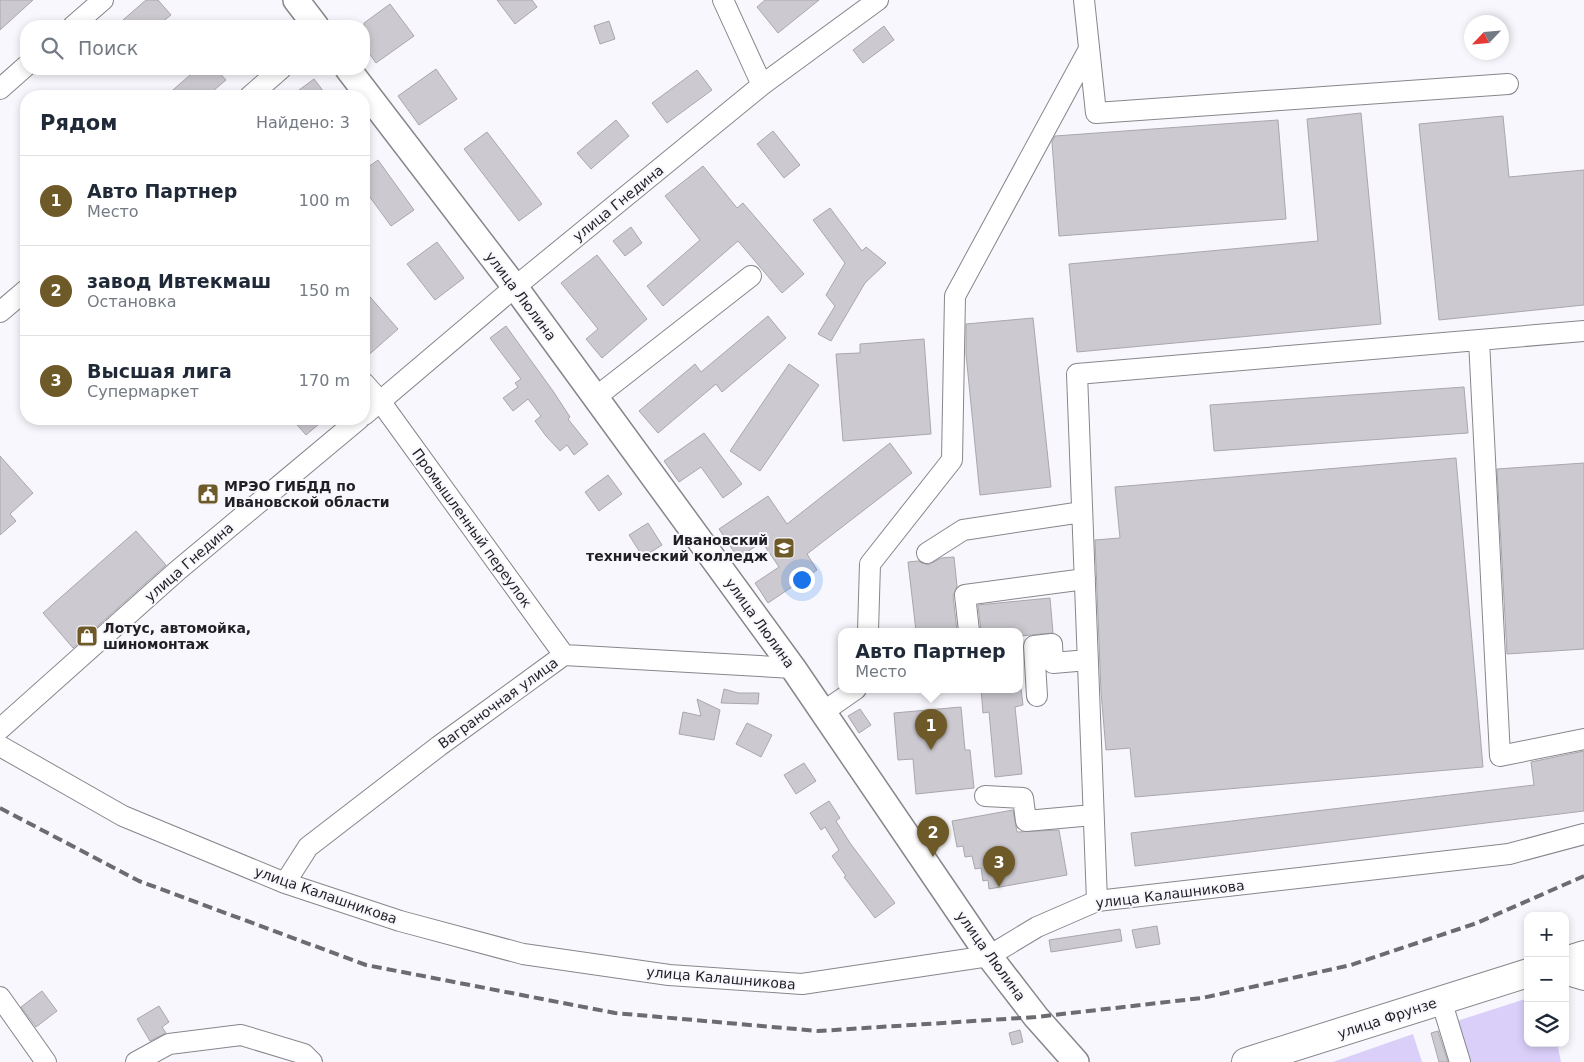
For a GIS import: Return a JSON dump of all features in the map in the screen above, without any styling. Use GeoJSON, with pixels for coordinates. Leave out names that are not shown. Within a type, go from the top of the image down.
{"type":"FeatureCollection","features":[{"type":"Feature","properties":{"kind":"highway","name":"улица Фрунзе"},"geometry":{"type":"LineString","coordinates":[[1246,1062],[1524,974]]}},
{"type":"Feature","properties":{"kind":"highway","name":"улица Фрунзе"},"geometry":{"type":"LineString","coordinates":[[1292,1062],[1524,988]]}},
{"type":"Feature","properties":{"kind":"main road"},"geometry":{"type":"LineString","coordinates":[[296,0],[311,20]]}},
{"type":"Feature","properties":{"kind":"main road","name":"улица Люлина"},"geometry":{"type":"LineString","coordinates":[[353,75],[364,90]]}},
{"type":"Feature","properties":{"kind":"main road","name":"улица Люлина"},"geometry":{"type":"LineString","coordinates":[[370,98],[515,287],[793,668],[989,956],[1036,1017],[1076,1062]]}},
{"type":"Feature","properties":{"kind":"main road"},"geometry":{"type":"LineString","coordinates":[[1036,1017],[1055,1058]]}},
{"type":"Feature","properties":{"kind":"street"},"geometry":{"type":"LineString","coordinates":[[80,20],[103,0]]}},
{"type":"Feature","properties":{"kind":"street"},"geometry":{"type":"LineString","coordinates":[[723,0],[762,85]]}},
{"type":"Feature","properties":{"kind":"street","name":"улица Гнедина"},"geometry":{"type":"LineString","coordinates":[[370,409],[515,287],[762,85],[878,0]]}},
{"type":"Feature","properties":{"kind":"street"},"geometry":{"type":"LineString","coordinates":[[1084,0],[1096,113],[1508,84]]}},
{"type":"Feature","properties":{"kind":"street"},"geometry":{"type":"LineString","coordinates":[[868,628],[870,564],[952,460],[955,296],[1089,49]]}},
{"type":"Feature","properties":{"kind":"street"},"geometry":{"type":"LineString","coordinates":[[0,89],[20,71]]}},
{"type":"Feature","properties":{"kind":"street"},"geometry":{"type":"LineString","coordinates":[[257,90],[274,75]]}},
{"type":"Feature","properties":{"kind":"street"},"geometry":{"type":"LineString","coordinates":[[596,397],[751,276]]}},
{"type":"Feature","properties":{"kind":"street"},"geometry":{"type":"LineString","coordinates":[[0,312],[20,295]]}},
{"type":"Feature","properties":{"kind":"street"},"geometry":{"type":"LineString","coordinates":[[1097,901],[1077,374],[1584,331]]}},
{"type":"Feature","properties":{"kind":"street"},"geometry":{"type":"LineString","coordinates":[[1479,340],[1500,756],[1584,739]]}},
{"type":"Feature","properties":{"kind":"street","name":"Промышленный переулок"},"geometry":{"type":"LineString","coordinates":[[370,390],[564,656]]}},
{"type":"Feature","properties":{"kind":"street","name":"улица Гнедина"},"geometry":{"type":"LineString","coordinates":[[0,729],[177,571],[352,425]]}},
{"type":"Feature","properties":{"kind":"street"},"geometry":{"type":"LineString","coordinates":[[927,552],[963,530],[1082,512]]}},
{"type":"Feature","properties":{"kind":"street"},"geometry":{"type":"LineString","coordinates":[[969,628],[965,595],[1085,579]]}},
{"type":"Feature","properties":{"kind":"street"},"geometry":{"type":"LineString","coordinates":[[1037,696],[1034,646],[1052,644],[1053,663],[1088,660]]}},
{"type":"Feature","properties":{"kind":"street","name":"Ваграночная улица"},"geometry":{"type":"LineString","coordinates":[[285,883],[308,848],[439,746],[564,656],[793,668]]}},
{"type":"Feature","properties":{"kind":"street"},"geometry":{"type":"LineString","coordinates":[[823,712],[850,693]]}},
{"type":"Feature","properties":{"kind":"street","name":"улица Калашникова"},"geometry":{"type":"LineString","coordinates":[[0,746],[123,816],[285,883],[400,921],[523,954],[670,975],[802,984],[989,956],[1037,927],[1097,901],[1509,854],[1584,834]]}},
{"type":"Feature","properties":{"kind":"street"},"geometry":{"type":"LineString","coordinates":[[985,796],[1022,798],[1026,820],[1093,815]]}},
{"type":"Feature","properties":{"kind":"street"},"geometry":{"type":"LineString","coordinates":[[0,997],[37,1059]]}},
{"type":"Feature","properties":{"kind":"street"},"geometry":{"type":"LineString","coordinates":[[1445,1013],[1460,1062]]}},
{"type":"Feature","properties":{"kind":"street"},"geometry":{"type":"LineString","coordinates":[[136,1062],[169,1044],[241,1035],[304,1054],[312,1062]]}},
{"type":"Feature","properties":{"kind":"shaded area"},"geometry":{"type":"Polygon","coordinates":[[[1524,999],[1524,1047],[1558,1047],[1561,1062],[1469,1062],[1457,1021],[1524,999]]]}},
{"type":"Feature","properties":{"kind":"shaded area"},"geometry":{"type":"Polygon","coordinates":[[[1413,1034],[1422,1062],[1333,1062],[1413,1034]]]}},
{"type":"Feature","properties":{"kind":"building"},"geometry":{"type":"Polygon","coordinates":[[[0,0],[33,0],[0,30],[0,0]]]}},
{"type":"Feature","properties":{"kind":"building"},"geometry":{"type":"Polygon","coordinates":[[[146,0],[158,0],[171,15],[165,20],[123,20],[146,0]]]}},
{"type":"Feature","properties":{"kind":"building"},"geometry":{"type":"Polygon","coordinates":[[[497,0],[532,0],[537,7],[515,24],[497,0]]]}},
{"type":"Feature","properties":{"kind":"building"},"geometry":{"type":"Polygon","coordinates":[[[765,0],[819,0],[778,33],[757,7],[765,0]]]}},
{"type":"Feature","properties":{"kind":"building"},"geometry":{"type":"Polygon","coordinates":[[[390,4],[414,36],[376,63],[370,54],[370,20],[368,20],[390,4]]]}},
{"type":"Feature","properties":{"kind":"building"},"geometry":{"type":"Polygon","coordinates":[[[609,21],[615,39],[600,44],[594,26],[609,21]]]}},
{"type":"Feature","properties":{"kind":"building"},"geometry":{"type":"Polygon","coordinates":[[[884,26],[894,40],[863,63],[853,50],[884,26]]]}},
{"type":"Feature","properties":{"kind":"building"},"geometry":{"type":"Polygon","coordinates":[[[436,69],[457,99],[419,125],[398,96],[436,69]]]}},
{"type":"Feature","properties":{"kind":"building"},"geometry":{"type":"Polygon","coordinates":[[[697,70],[712,90],[667,123],[652,103],[697,70]]]}},
{"type":"Feature","properties":{"kind":"building"},"geometry":{"type":"Polygon","coordinates":[[[190,75],[221,75],[226,80],[214,90],[173,90],[190,75]]]}},
{"type":"Feature","properties":{"kind":"building"},"geometry":{"type":"Polygon","coordinates":[[[314,79],[322,90],[299,90],[314,79]]]}},
{"type":"Feature","properties":{"kind":"building"},"geometry":{"type":"Polygon","coordinates":[[[1361,113],[1381,324],[1077,352],[1069,264],[1318,241],[1307,119],[1361,113]]]}},
{"type":"Feature","properties":{"kind":"building"},"geometry":{"type":"Polygon","coordinates":[[[1503,116],[1509,177],[1584,170],[1584,305],[1439,320],[1419,124],[1503,116]]]}},
{"type":"Feature","properties":{"kind":"building"},"geometry":{"type":"Polygon","coordinates":[[[616,120],[629,136],[591,169],[577,153],[616,120]]]}},
{"type":"Feature","properties":{"kind":"building"},"geometry":{"type":"Polygon","coordinates":[[[1278,120],[1286,219],[1059,236],[1052,142],[1055,136],[1278,120]]]}},
{"type":"Feature","properties":{"kind":"building"},"geometry":{"type":"Polygon","coordinates":[[[773,131],[800,165],[784,178],[757,144],[773,131]]]}},
{"type":"Feature","properties":{"kind":"building"},"geometry":{"type":"Polygon","coordinates":[[[487,132],[542,204],[519,221],[464,149],[487,132]]]}},
{"type":"Feature","properties":{"kind":"building"},"geometry":{"type":"Polygon","coordinates":[[[378,160],[414,210],[391,226],[370,197],[370,166],[378,160]]]}},
{"type":"Feature","properties":{"kind":"building"},"geometry":{"type":"Polygon","coordinates":[[[703,166],[737,208],[743,203],[804,274],[782,293],[738,241],[663,306],[647,286],[700,240],[665,196],[703,166]]]}},
{"type":"Feature","properties":{"kind":"building"},"geometry":{"type":"Polygon","coordinates":[[[830,208],[862,251],[866,247],[886,263],[865,283],[831,341],[818,334],[835,306],[826,295],[845,263],[813,220],[830,208]]]}},
{"type":"Feature","properties":{"kind":"building"},"geometry":{"type":"Polygon","coordinates":[[[631,227],[642,243],[625,256],[613,241],[631,227]]]}},
{"type":"Feature","properties":{"kind":"building"},"geometry":{"type":"Polygon","coordinates":[[[437,242],[464,278],[435,300],[407,264],[437,242]]]}},
{"type":"Feature","properties":{"kind":"building"},"geometry":{"type":"Polygon","coordinates":[[[597,255],[647,319],[602,358],[586,339],[598,329],[561,283],[597,255]]]}},
{"type":"Feature","properties":{"kind":"building"},"geometry":{"type":"Polygon","coordinates":[[[370,297],[398,329],[370,354],[370,297]]]}},
{"type":"Feature","properties":{"kind":"building"},"geometry":{"type":"Polygon","coordinates":[[[768,316],[786,338],[722,392],[716,384],[658,433],[639,411],[695,364],[701,372],[768,316]]]}},
{"type":"Feature","properties":{"kind":"building"},"geometry":{"type":"Polygon","coordinates":[[[1033,318],[1051,487],[980,495],[966,354],[966,324],[1033,318]]]}},
{"type":"Feature","properties":{"kind":"building"},"geometry":{"type":"Polygon","coordinates":[[[506,326],[553,391],[570,417],[568,419],[588,444],[574,455],[567,445],[560,451],[546,436],[535,421],[541,416],[528,399],[513,411],[503,398],[518,387],[515,383],[521,379],[490,338],[506,326]]]}},
{"type":"Feature","properties":{"kind":"building"},"geometry":{"type":"Polygon","coordinates":[[[924,339],[931,434],[843,441],[836,354],[860,353],[860,344],[924,339]]]}},
{"type":"Feature","properties":{"kind":"building"},"geometry":{"type":"Polygon","coordinates":[[[789,364],[819,385],[760,471],[730,451],[789,364]]]}},
{"type":"Feature","properties":{"kind":"building"},"geometry":{"type":"Polygon","coordinates":[[[1464,387],[1468,433],[1214,451],[1210,405],[1464,387]]]}},
{"type":"Feature","properties":{"kind":"building"},"geometry":{"type":"Polygon","coordinates":[[[297,425],[318,425],[306,435],[297,425]]]}},
{"type":"Feature","properties":{"kind":"building"},"geometry":{"type":"Polygon","coordinates":[[[704,433],[742,484],[723,498],[701,467],[679,482],[664,461],[704,433]]]}},
{"type":"Feature","properties":{"kind":"building"},"geometry":{"type":"Polygon","coordinates":[[[890,443],[912,473],[807,554],[817,570],[768,603],[755,583],[779,567],[762,542],[738,558],[719,529],[768,496],[787,524],[890,443]]]}},
{"type":"Feature","properties":{"kind":"building"},"geometry":{"type":"Polygon","coordinates":[[[0,456],[33,493],[10,514],[16,521],[0,535],[0,456]]]}},
{"type":"Feature","properties":{"kind":"building"},"geometry":{"type":"Polygon","coordinates":[[[1456,458],[1483,767],[1135,797],[1130,748],[1106,750],[1101,692],[1095,540],[1120,538],[1115,487],[1456,458]]]}},
{"type":"Feature","properties":{"kind":"building"},"geometry":{"type":"Polygon","coordinates":[[[1584,463],[1584,649],[1507,654],[1497,469],[1584,463]]]}},
{"type":"Feature","properties":{"kind":"building"},"geometry":{"type":"Polygon","coordinates":[[[608,475],[622,494],[599,511],[585,492],[608,475]]]}},
{"type":"Feature","properties":{"kind":"building"},"geometry":{"type":"Polygon","coordinates":[[[648,523],[662,545],[643,557],[629,535],[648,523]]]}},
{"type":"Feature","properties":{"kind":"building"},"geometry":{"type":"Polygon","coordinates":[[[136,531],[166,565],[73,648],[43,613],[136,531]]]}},
{"type":"Feature","properties":{"kind":"building"},"geometry":{"type":"Polygon","coordinates":[[[954,557],[957,586],[953,596],[957,628],[916,628],[908,562],[918,561],[928,565],[941,558],[954,557]]]}},
{"type":"Feature","properties":{"kind":"building"},"geometry":{"type":"Polygon","coordinates":[[[1050,598],[1053,633],[1023,636],[1023,628],[981,628],[978,605],[1050,598]]]}},
{"type":"Feature","properties":{"kind":"building"},"geometry":{"type":"Polygon","coordinates":[[[724,689],[738,693],[759,693],[758,704],[721,703],[724,689]]]}},
{"type":"Feature","properties":{"kind":"building"},"geometry":{"type":"Polygon","coordinates":[[[981,693],[1022,693],[1023,705],[1015,707],[1022,774],[995,777],[989,712],[983,713],[981,693]]]}},
{"type":"Feature","properties":{"kind":"building"},"geometry":{"type":"Polygon","coordinates":[[[697,699],[720,710],[714,740],[679,734],[683,712],[701,716],[697,699]]]}},
{"type":"Feature","properties":{"kind":"building"},"geometry":{"type":"Polygon","coordinates":[[[961,707],[965,750],[970,750],[974,788],[916,794],[913,759],[898,760],[894,713],[961,707]]]}},
{"type":"Feature","properties":{"kind":"building"},"geometry":{"type":"Polygon","coordinates":[[[860,709],[871,725],[859,733],[848,716],[860,709]]]}},
{"type":"Feature","properties":{"kind":"building"},"geometry":{"type":"Polygon","coordinates":[[[747,723],[772,735],[761,757],[736,744],[747,723]]]}},
{"type":"Feature","properties":{"kind":"building"},"geometry":{"type":"Polygon","coordinates":[[[1584,751],[1584,811],[1135,866],[1131,833],[1534,785],[1531,762],[1584,751]]]}},
{"type":"Feature","properties":{"kind":"building"},"geometry":{"type":"Polygon","coordinates":[[[804,763],[816,781],[796,794],[784,775],[804,763]]]}},
{"type":"Feature","properties":{"kind":"building"},"geometry":{"type":"Polygon","coordinates":[[[829,801],[840,818],[836,821],[850,843],[895,903],[875,918],[844,877],[846,876],[832,856],[839,850],[825,827],[821,830],[810,813],[829,801]]]}},
{"type":"Feature","properties":{"kind":"building"},"geometry":{"type":"Polygon","coordinates":[[[1013,810],[1017,832],[1059,830],[1067,875],[989,889],[988,880],[983,881],[981,868],[975,869],[972,856],[965,857],[963,846],[957,847],[952,821],[1013,810]]]}},
{"type":"Feature","properties":{"kind":"building"},"geometry":{"type":"Polygon","coordinates":[[[1157,926],[1160,944],[1136,948],[1132,930],[1157,926]]]}},
{"type":"Feature","properties":{"kind":"building"},"geometry":{"type":"Polygon","coordinates":[[[1120,929],[1122,941],[1051,952],[1049,940],[1120,929]]]}},
{"type":"Feature","properties":{"kind":"building"},"geometry":{"type":"Polygon","coordinates":[[[42,991],[57,1011],[36,1027],[21,1007],[42,991]]]}},
{"type":"Feature","properties":{"kind":"building"},"geometry":{"type":"Polygon","coordinates":[[[159,1006],[169,1022],[162,1027],[166,1033],[150,1041],[137,1019],[159,1006]]]}},
{"type":"Feature","properties":{"kind":"building"},"geometry":{"type":"Polygon","coordinates":[[[1020,1030],[1023,1042],[1012,1045],[1009,1033],[1020,1030]]]}},
{"type":"Feature","properties":{"kind":"building"},"geometry":{"type":"Polygon","coordinates":[[[1438,1031],[1448,1062],[1439,1062],[1431,1033],[1438,1031]]]}},
{"type":"Feature","properties":{"kind":"railway"},"geometry":{"type":"LineString","coordinates":[[0,808],[139,881],[366,965],[615,1013],[818,1031],[1036,1017],[1202,998],[1351,965],[1477,923],[1584,876]]}},
{"type":"Feature","properties":{"kind":"place","name":"МРЭО ГИБДД по Ивановской области"},"geometry":{"type":"Point","coordinates":[208,494]}},
{"type":"Feature","properties":{"kind":"place","name":"Ивановский технический колледж"},"geometry":{"type":"Point","coordinates":[784,548]}},
{"type":"Feature","properties":{"kind":"place","name":"Лотус, автомойка, шиномонтаж"},"geometry":{"type":"Point","coordinates":[87,636]}},
{"type":"Feature","properties":{"kind":"place","name":"Авто Партнер"},"geometry":{"type":"Point","coordinates":[931,750]}},
{"type":"Feature","properties":{"kind":"place","name":"завод Ивтекмаш"},"geometry":{"type":"Point","coordinates":[933,857]}},
{"type":"Feature","properties":{"kind":"place","name":"Высшая лига"},"geometry":{"type":"Point","coordinates":[999,887]}}]}
